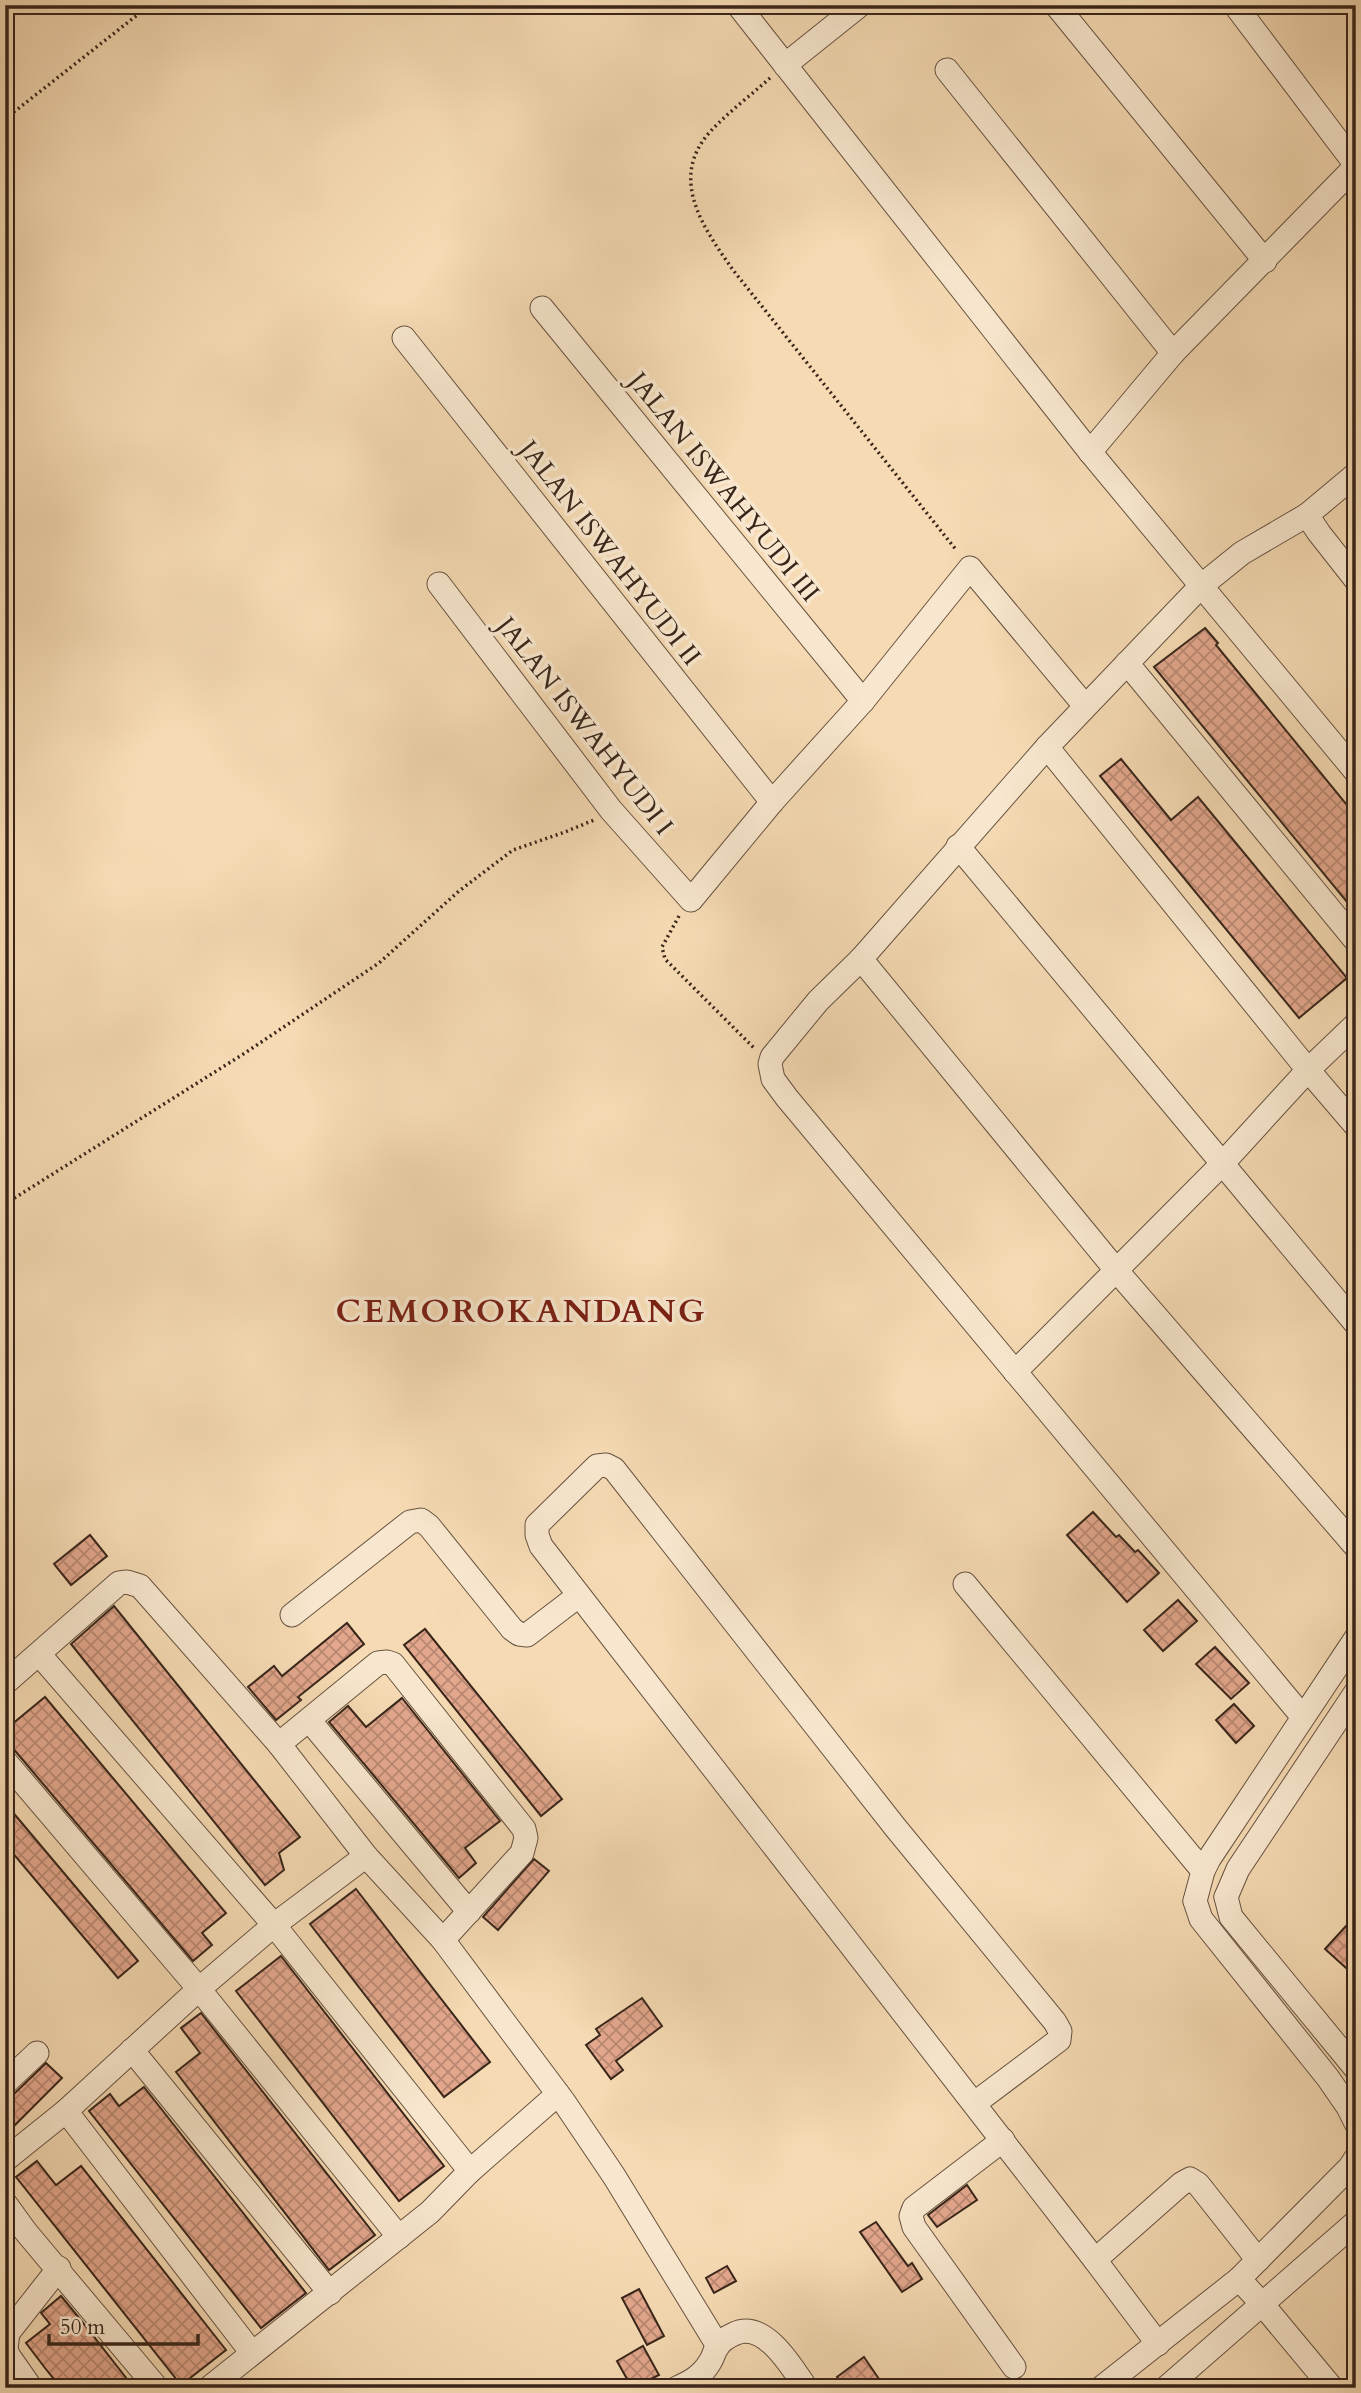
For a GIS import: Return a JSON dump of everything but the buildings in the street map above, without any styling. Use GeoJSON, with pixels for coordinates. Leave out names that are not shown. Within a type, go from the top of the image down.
{"type":"FeatureCollection","features":[{"type":"Feature","properties":{"kind":"street"},"geometry":{"type":"LineString","coordinates":[[738,5],[1090,452],[1356,772]]}},
{"type":"Feature","properties":{"kind":"street"},"geometry":{"type":"LineString","coordinates":[[785,65],[860,5]]}},
{"type":"Feature","properties":{"kind":"street"},"geometry":{"type":"LineString","coordinates":[[1056,5],[1265,261]]}},
{"type":"Feature","properties":{"kind":"street"},"geometry":{"type":"LineString","coordinates":[[1090,452],[1173,353],[1356,166],[1235,5]]}},
{"type":"Feature","properties":{"kind":"street"},"geometry":{"type":"LineString","coordinates":[[947,70],[1173,353]]}},
{"type":"Feature","properties":{"kind":"street","name":"JALAN ISWAHYUDI III"},"geometry":{"type":"LineString","coordinates":[[542,308],[863,701]]}},
{"type":"Feature","properties":{"kind":"street","name":"JALAN ISWAHYUDI II"},"geometry":{"type":"LineString","coordinates":[[404,338],[772,802]]}},
{"type":"Feature","properties":{"kind":"street"},"geometry":{"type":"LineString","coordinates":[[1302,1716],[787,1098],[773,1079],[770,1064],[780,1045],[802,1019],[861,959],[1047,747],[1201,586],[1242,553],[1307,515],[1356,474]]}},
{"type":"Feature","properties":{"kind":"street"},"geometry":{"type":"LineString","coordinates":[[1307,515],[1356,580]]}},
{"type":"Feature","properties":{"kind":"street"},"geometry":{"type":"LineString","coordinates":[[691,900],[772,802],[863,701],[970,568],[1085,706]]}},
{"type":"Feature","properties":{"kind":"street","name":"JALAN ISWAHYUDI I"},"geometry":{"type":"LineString","coordinates":[[439,584],[611,810],[691,900]]}},
{"type":"Feature","properties":{"kind":"street"},"geometry":{"type":"LineString","coordinates":[[1127,663],[1356,941]]}},
{"type":"Feature","properties":{"kind":"street"},"geometry":{"type":"LineString","coordinates":[[1047,747],[1356,1126]]}},
{"type":"Feature","properties":{"kind":"street"},"geometry":{"type":"LineString","coordinates":[[958,846],[1356,1324]]}},
{"type":"Feature","properties":{"kind":"street"},"geometry":{"type":"LineString","coordinates":[[861,959],[1116,1270],[1356,1548]]}},
{"type":"Feature","properties":{"kind":"street"},"geometry":{"type":"LineString","coordinates":[[1015,1372],[1223,1163],[1308,1070],[1356,1024]]}},
{"type":"Feature","properties":{"kind":"street"},"geometry":{"type":"LineString","coordinates":[[975,2103],[1059,2040],[1060,2031],[895,1827],[614,1469],[606,1465],[597,1466],[537,1525],[541,1546],[975,2103],[1158,2344]]}},
{"type":"Feature","properties":{"kind":"street"},"geometry":{"type":"LineString","coordinates":[[292,1615],[410,1522],[421,1520],[512,1629],[519,1633],[527,1635],[579,1596]]}},
{"type":"Feature","properties":{"kind":"street"},"geometry":{"type":"LineString","coordinates":[[5,1683],[120,1583],[140,1586],[279,1744],[366,1856],[443,1940],[561,2098],[614,2176],[718,2346]]}},
{"type":"Feature","properties":{"kind":"street"},"geometry":{"type":"LineString","coordinates":[[965,1584],[1203,1871]]}},
{"type":"Feature","properties":{"kind":"street"},"geometry":{"type":"LineString","coordinates":[[1356,1638],[1209,1859],[1195,1901],[1201,1919],[1328,2078],[1356,2123]]}},
{"type":"Feature","properties":{"kind":"street"},"geometry":{"type":"LineString","coordinates":[[39,1654],[274,1925],[470,2171]]}},
{"type":"Feature","properties":{"kind":"street"},"geometry":{"type":"LineString","coordinates":[[279,1744],[378,1663],[393,1664],[524,1829],[526,1838],[522,1853],[443,1940]]}},
{"type":"Feature","properties":{"kind":"street"},"geometry":{"type":"LineString","coordinates":[[1328,2078],[1352,2057],[1231,1917],[1226,1898],[1238,1870],[1356,1692]]}},
{"type":"Feature","properties":{"kind":"street"},"geometry":{"type":"LineString","coordinates":[[309,1720],[469,1912]]}},
{"type":"Feature","properties":{"kind":"street"},"geometry":{"type":"LineString","coordinates":[[5,1761],[199,1989],[399,2238]]}},
{"type":"Feature","properties":{"kind":"street"},"geometry":{"type":"LineString","coordinates":[[5,2160],[66,2111],[199,1989],[274,1925],[366,1856]]}},
{"type":"Feature","properties":{"kind":"street"},"geometry":{"type":"LineString","coordinates":[[1195,1901],[1226,1898]]}},
{"type":"Feature","properties":{"kind":"street"},"geometry":{"type":"LineString","coordinates":[[132,2050],[330,2293]]}},
{"type":"Feature","properties":{"kind":"street"},"geometry":{"type":"LineString","coordinates":[[5,2084],[37,2053]]}},
{"type":"Feature","properties":{"kind":"street"},"geometry":{"type":"LineString","coordinates":[[209,2388],[399,2238],[470,2171],[561,2098]]}},
{"type":"Feature","properties":{"kind":"street"},"geometry":{"type":"LineString","coordinates":[[66,2111],[252,2353]]}},
{"type":"Feature","properties":{"kind":"street"},"geometry":{"type":"LineString","coordinates":[[1003,2140],[914,2208],[911,2217],[914,2227],[1014,2367]]}},
{"type":"Feature","properties":{"kind":"street"},"geometry":{"type":"LineString","coordinates":[[1101,2388],[1239,2279],[1353,2162]]}},
{"type":"Feature","properties":{"kind":"street"},"geometry":{"type":"LineString","coordinates":[[1095,2260],[1190,2179],[1198,2184],[1258,2260]]}},
{"type":"Feature","properties":{"kind":"street"},"geometry":{"type":"LineString","coordinates":[[5,2203],[26,2232],[157,2388]]}},
{"type":"Feature","properties":{"kind":"street"},"geometry":{"type":"LineString","coordinates":[[1166,2388],[1356,2222]]}},
{"type":"Feature","properties":{"kind":"street"},"geometry":{"type":"LineString","coordinates":[[31,2388],[8,2355],[8,2333],[58,2268]]}},
{"type":"Feature","properties":{"kind":"street"},"geometry":{"type":"LineString","coordinates":[[1239,2279],[1332,2388]]}},
{"type":"Feature","properties":{"kind":"street"},"geometry":{"type":"LineString","coordinates":[[677,2388],[696,2379],[710,2364],[718,2346],[739,2331],[754,2332],[767,2339],[777,2348],[806,2388]]}},
{"type":"Feature","properties":{"kind":"path"},"geometry":{"type":"LineString","coordinates":[[5,119],[150,5]]}},
{"type":"Feature","properties":{"kind":"path"},"geometry":{"type":"LineString","coordinates":[[785,65],[709,134],[696,153],[690,182],[695,208],[710,238],[733,270],[970,568]]}},
{"type":"Feature","properties":{"kind":"path"},"geometry":{"type":"LineString","coordinates":[[5,1204],[245,1053],[379,962],[458,891],[513,850],[584,825],[611,810]]}},
{"type":"Feature","properties":{"kind":"path"},"geometry":{"type":"LineString","coordinates":[[691,900],[665,939],[663,955],[770,1064]]}},
{"type":"Feature","properties":{"kind":"district","name":"CEMOROKANDANG"},"geometry":{"type":"Point","coordinates":[521,1311]}}]}
